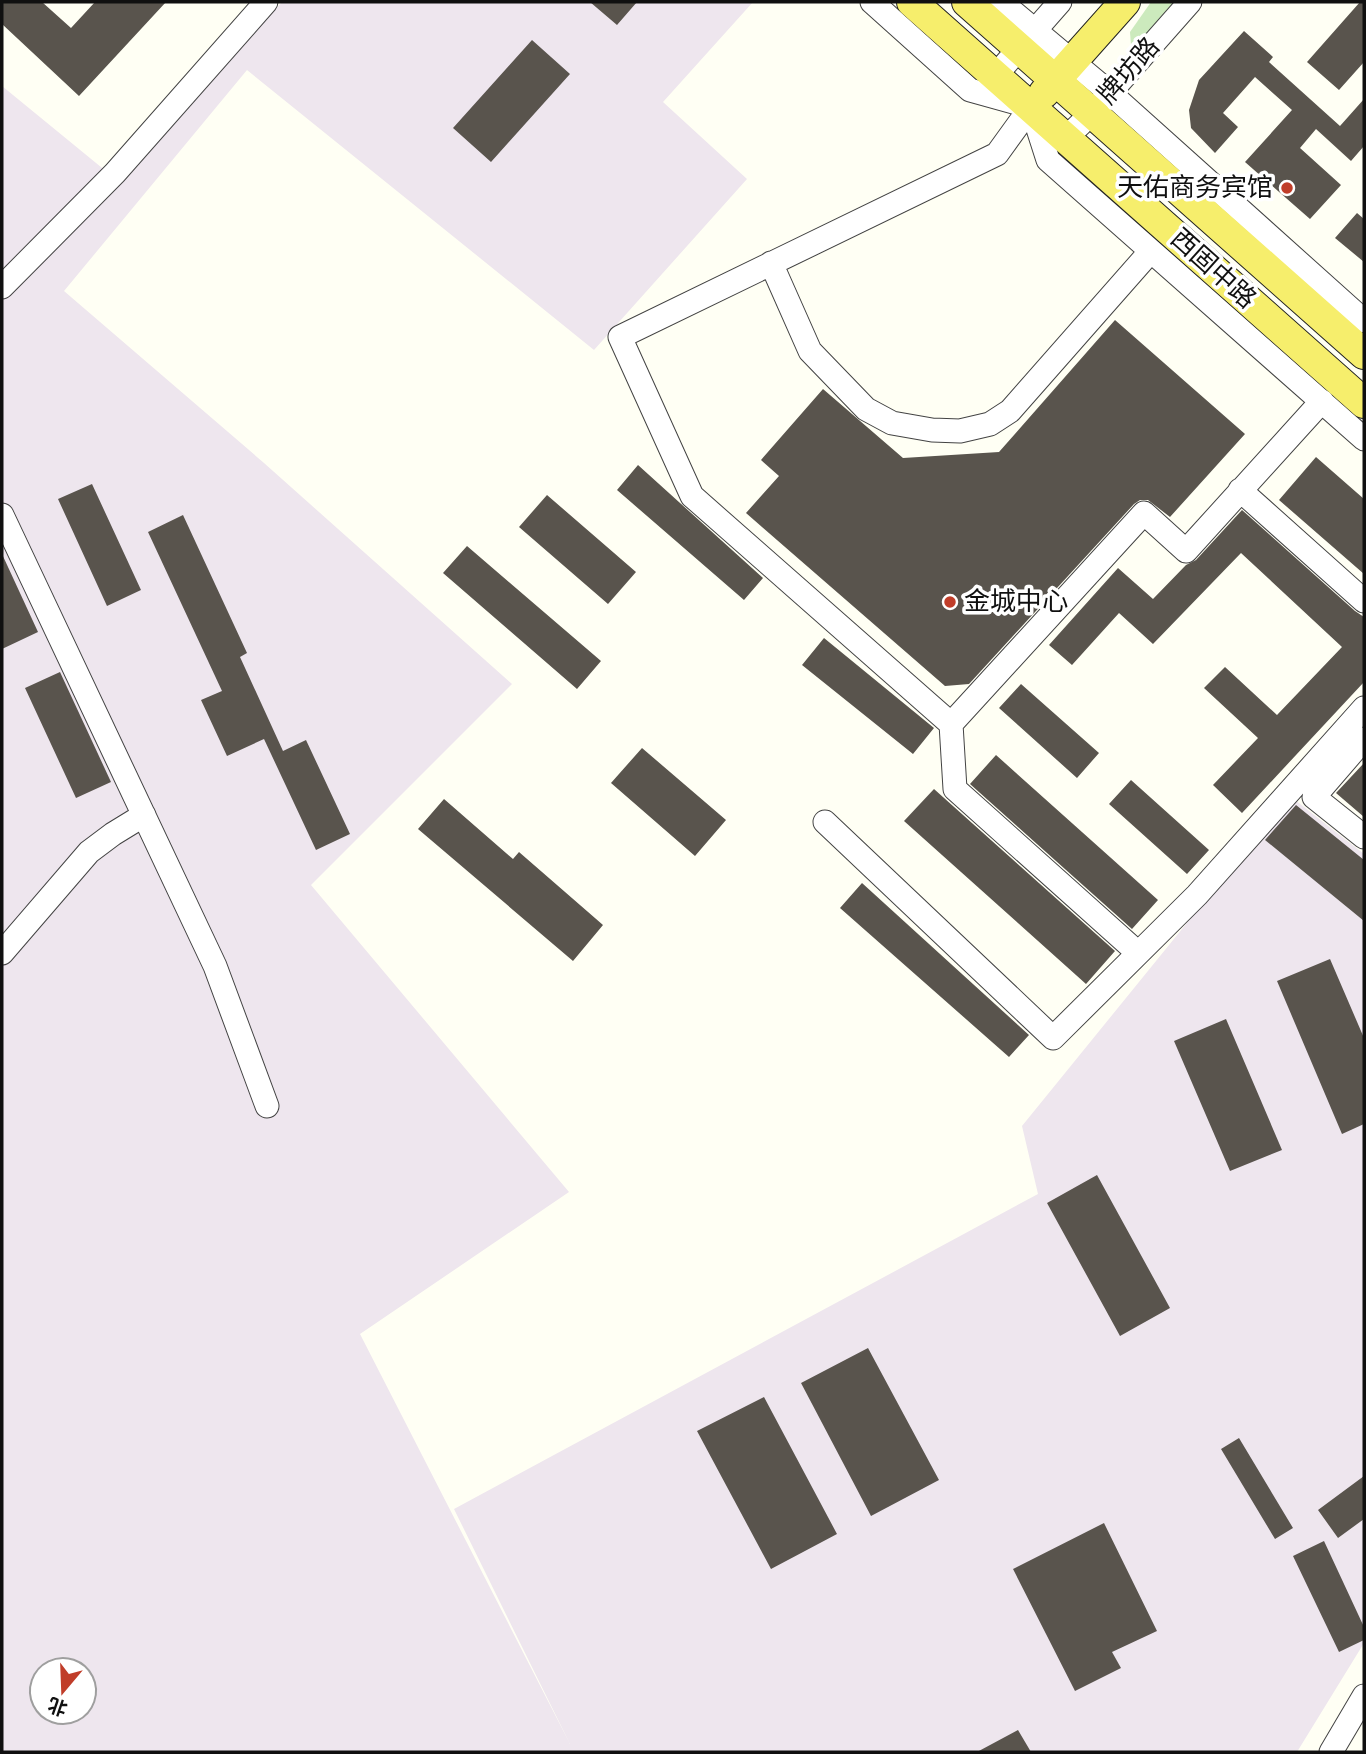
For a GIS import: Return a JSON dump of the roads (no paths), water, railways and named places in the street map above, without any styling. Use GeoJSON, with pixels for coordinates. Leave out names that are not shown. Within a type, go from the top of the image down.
{"type":"FeatureCollection","features":[{"type":"Feature","properties":{"kind":"main road","name":"西固中路"},"geometry":{"type":"LineString","coordinates":[[912,2],[1364,403]]}},
{"type":"Feature","properties":{"kind":"main road","name":"西固中路"},"geometry":{"type":"LineString","coordinates":[[967,2],[1026,40],[1101,103],[1364,354]]}},
{"type":"Feature","properties":{"kind":"main road","name":"牌坊路"},"geometry":{"type":"LineString","coordinates":[[1031,107],[1125,2]]}},
{"type":"Feature","properties":{"kind":"street"},"geometry":{"type":"LineString","coordinates":[[2,287],[115,173],[266,2]]}},
{"type":"Feature","properties":{"kind":"street"},"geometry":{"type":"LineString","coordinates":[[872,2],[970,90],[1031,107]]}},
{"type":"Feature","properties":{"kind":"street"},"geometry":{"type":"LineString","coordinates":[[1001,2],[1026,40]]}},
{"type":"Feature","properties":{"kind":"street"},"geometry":{"type":"LineString","coordinates":[[995,76],[1060,2]]}},
{"type":"Feature","properties":{"kind":"street","name":"牌坊路"},"geometry":{"type":"LineString","coordinates":[[1066,138],[1101,103],[1190,2]]}},
{"type":"Feature","properties":{"kind":"street"},"geometry":{"type":"LineString","coordinates":[[1101,103],[1364,321]]}},
{"type":"Feature","properties":{"kind":"street"},"geometry":{"type":"LineString","coordinates":[[1031,107],[1048,160],[1364,439]]}},
{"type":"Feature","properties":{"kind":"street"},"geometry":{"type":"LineString","coordinates":[[1031,107],[997,153],[620,337],[692,496],[951,724],[955,789],[1138,953]]}},
{"type":"Feature","properties":{"kind":"street"},"geometry":{"type":"LineString","coordinates":[[771,263],[810,351],[866,409],[892,422],[932,430],[960,431],[990,424],[1010,411],[1150,252]]}},
{"type":"Feature","properties":{"kind":"street"},"geometry":{"type":"LineString","coordinates":[[951,724],[1144,513],[1186,551],[1322,401]]}},
{"type":"Feature","properties":{"kind":"street"},"geometry":{"type":"LineString","coordinates":[[1240,491],[1364,601]]}},
{"type":"Feature","properties":{"kind":"street"},"geometry":{"type":"LineString","coordinates":[[2,515],[215,966],[267,1106]]}},
{"type":"Feature","properties":{"kind":"street"},"geometry":{"type":"LineString","coordinates":[[825,822],[1053,1038],[1197,895],[1364,708]]}},
{"type":"Feature","properties":{"kind":"street"},"geometry":{"type":"LineString","coordinates":[[1364,739],[1314,797],[1364,837]]}},
{"type":"Feature","properties":{"kind":"street"},"geometry":{"type":"LineString","coordinates":[[2,953],[89,852],[144,815]]}},
{"type":"Feature","properties":{"kind":"street"},"geometry":{"type":"LineString","coordinates":[[1331,1752],[1364,1696]]}},
{"type":"Feature","properties":{"kind":"place","name":"天佑商务宾馆"},"geometry":{"type":"Point","coordinates":[1287,188]}},
{"type":"Feature","properties":{"kind":"place","name":"金城中心"},"geometry":{"type":"Point","coordinates":[950,602]}}]}
